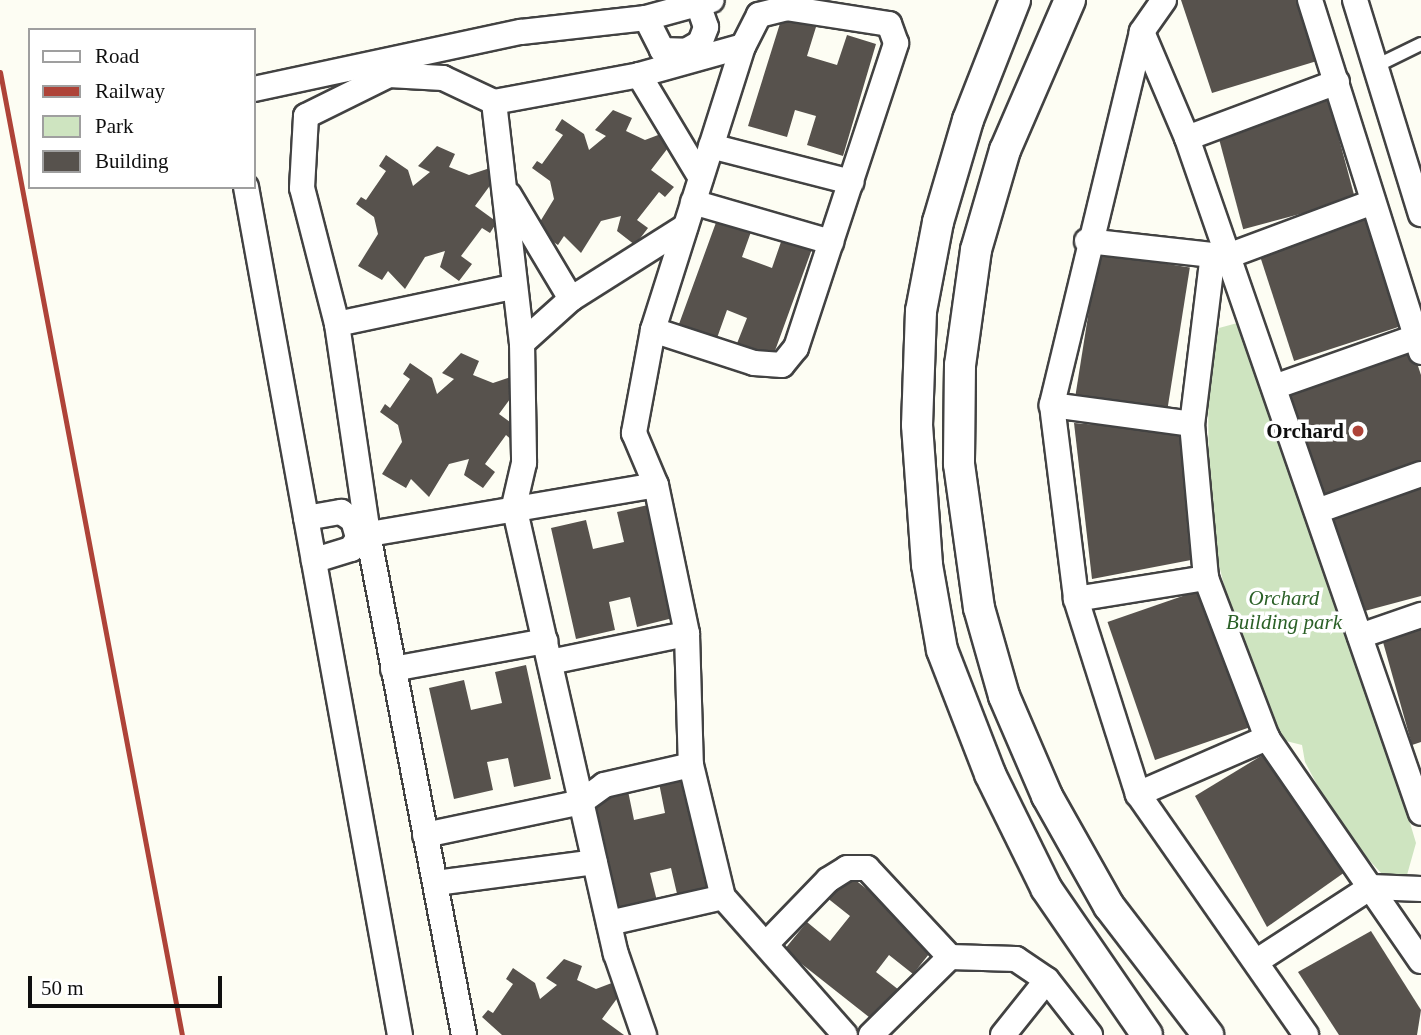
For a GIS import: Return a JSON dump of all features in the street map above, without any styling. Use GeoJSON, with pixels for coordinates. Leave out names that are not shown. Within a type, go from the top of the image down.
{"type":"FeatureCollection","features":[{"type":"Feature","properties":{"kind":"street"},"geometry":{"type":"LineString","coordinates":[[1015,0],[968,120],[938,222],[921,310],[916,425],[928,565],[942,650],[990,774],[1046,888],[1147,1035]]}},
{"type":"Feature","properties":{"kind":"street"},"geometry":{"type":"LineString","coordinates":[[1070,0],[1005,150],[976,250],[960,365],[959,464],[979,608],[1004,696],[1047,796],[1110,905],[1208,1035]]}},
{"type":"Feature","properties":{"kind":"street"},"geometry":{"type":"LineString","coordinates":[[1164,0],[1142,32],[1087,241],[1052,405],[1076,599],[1138,794],[1257,961],[1306,1035]]}},
{"type":"Feature","properties":{"kind":"street"},"geometry":{"type":"LineString","coordinates":[[1274,387],[1419,344],[1310,0]]}},
{"type":"Feature","properties":{"kind":"street"},"geometry":{"type":"LineString","coordinates":[[1354,0],[1421,214]]}},
{"type":"Feature","properties":{"kind":"street"},"geometry":{"type":"LineString","coordinates":[[256,89],[521,32],[646,18],[705,2],[706,27],[700,43],[686,56]]}},
{"type":"Feature","properties":{"kind":"street"},"geometry":{"type":"LineString","coordinates":[[653,330],[754,363],[782,365],[796,348],[896,43],[889,24],[787,8],[759,15],[743,46],[653,330],[634,432],[656,485],[687,634],[691,765],[723,898],[845,1035]]}},
{"type":"Feature","properties":{"kind":"street"},"geometry":{"type":"LineString","coordinates":[[646,18],[662,50],[686,56]]}},
{"type":"Feature","properties":{"kind":"street"},"geometry":{"type":"LineString","coordinates":[[1142,32],[1187,138],[1224,255],[1274,387],[1360,636],[1413,762],[1421,813]]}},
{"type":"Feature","properties":{"kind":"street"},"geometry":{"type":"LineString","coordinates":[[464,1035],[393,669],[363,535],[337,324],[302,188],[306,116],[389,75],[443,78],[494,102],[639,75],[686,56],[743,46]]}},
{"type":"Feature","properties":{"kind":"street"},"geometry":{"type":"LineString","coordinates":[[1187,138],[1374,69]]}},
{"type":"Feature","properties":{"kind":"street"},"geometry":{"type":"LineString","coordinates":[[1337,83],[1374,69]]}},
{"type":"Feature","properties":{"kind":"street"},"geometry":{"type":"LineString","coordinates":[[639,75],[701,178]]}},
{"type":"Feature","properties":{"kind":"street"},"geometry":{"type":"LineString","coordinates":[[494,102],[507,192],[512,287],[522,343],[524,463],[514,506],[609,923],[644,1035]]}},
{"type":"Feature","properties":{"kind":"street"},"geometry":{"type":"LineString","coordinates":[[711,146],[850,182]]}},
{"type":"Feature","properties":{"kind":"street"},"geometry":{"type":"LineString","coordinates":[[246,189],[400,1035]]}},
{"type":"Feature","properties":{"kind":"street"},"geometry":{"type":"LineString","coordinates":[[507,192],[571,299]]}},
{"type":"Feature","properties":{"kind":"street"},"geometry":{"type":"LineString","coordinates":[[693,202],[831,242]]}},
{"type":"Feature","properties":{"kind":"street"},"geometry":{"type":"LineString","coordinates":[[1087,241],[1224,255],[1373,202]]}},
{"type":"Feature","properties":{"kind":"street"},"geometry":{"type":"LineString","coordinates":[[522,343],[571,299],[685,227]]}},
{"type":"Feature","properties":{"kind":"street"},"geometry":{"type":"LineString","coordinates":[[1224,255],[1208,271],[1192,424],[1206,578],[1267,738],[1421,961]]}},
{"type":"Feature","properties":{"kind":"street"},"geometry":{"type":"LineString","coordinates":[[337,324],[512,287]]}},
{"type":"Feature","properties":{"kind":"street"},"geometry":{"type":"LineString","coordinates":[[1052,405],[1192,424]]}},
{"type":"Feature","properties":{"kind":"street"},"geometry":{"type":"LineString","coordinates":[[1317,511],[1421,474]]}},
{"type":"Feature","properties":{"kind":"street"},"geometry":{"type":"LineString","coordinates":[[314,559],[351,549],[363,535],[514,506],[656,485]]}},
{"type":"Feature","properties":{"kind":"street"},"geometry":{"type":"LineString","coordinates":[[306,518],[341,512],[353,520],[363,535]]}},
{"type":"Feature","properties":{"kind":"street"},"geometry":{"type":"LineString","coordinates":[[1076,599],[1206,578]]}},
{"type":"Feature","properties":{"kind":"street"},"geometry":{"type":"LineString","coordinates":[[1360,636],[1421,615]]}},
{"type":"Feature","properties":{"kind":"street"},"geometry":{"type":"LineString","coordinates":[[393,669],[687,634]]}},
{"type":"Feature","properties":{"kind":"street"},"geometry":{"type":"LineString","coordinates":[[1138,794],[1267,738]]}},
{"type":"Feature","properties":{"kind":"street"},"geometry":{"type":"LineString","coordinates":[[425,835],[581,802],[604,785],[691,765]]}},
{"type":"Feature","properties":{"kind":"street"},"geometry":{"type":"LineString","coordinates":[[436,883],[595,862]]}},
{"type":"Feature","properties":{"kind":"street"},"geometry":{"type":"LineString","coordinates":[[766,944],[828,880],[846,868],[867,867],[950,957],[1016,959],[1047,980],[1090,1035]]}},
{"type":"Feature","properties":{"kind":"street"},"geometry":{"type":"LineString","coordinates":[[1257,961],[1371,887],[1421,889]]}},
{"type":"Feature","properties":{"kind":"street"},"geometry":{"type":"LineString","coordinates":[[609,923],[723,898]]}},
{"type":"Feature","properties":{"kind":"street"},"geometry":{"type":"LineString","coordinates":[[871,1035],[950,957]]}},
{"type":"Feature","properties":{"kind":"street"},"geometry":{"type":"LineString","coordinates":[[1003,1035],[1047,980]]}},
{"type":"Feature","properties":{"kind":"lane"},"geometry":{"type":"LineString","coordinates":[[1374,69],[1421,44]]}},
{"type":"Feature","properties":{"kind":"green space","name":"Orchard Building park"},"geometry":{"type":"Polygon","coordinates":[[[1241,322],[1390,756],[1416,843],[1407,875],[1383,875],[1341,830],[1305,762],[1302,745],[1278,739],[1234,625],[1209,525],[1208,372],[1219,328],[1241,322]]]}},
{"type":"Feature","properties":{"kind":"building"},"geometry":{"type":"Polygon","coordinates":[[[1181,0],[1300,0],[1317,61],[1212,93],[1181,0]]]}},
{"type":"Feature","properties":{"kind":"building"},"geometry":{"type":"Polygon","coordinates":[[[782,17],[816,27],[807,56],[837,65],[847,35],[876,44],[843,156],[807,145],[816,116],[795,110],[787,137],[748,126],[782,17]]]}},
{"type":"Feature","properties":{"kind":"building"},"geometry":{"type":"Polygon","coordinates":[[[1326,90],[1355,199],[1243,229],[1214,120],[1326,90]]]}},
{"type":"Feature","properties":{"kind":"building"},"geometry":{"type":"Polygon","coordinates":[[[613,110],[632,118],[626,131],[645,140],[666,132],[671,144],[651,170],[674,187],[665,197],[659,192],[637,220],[648,228],[635,245],[617,231],[621,216],[601,221],[581,253],[564,236],[558,245],[535,230],[554,199],[550,181],[532,168],[537,161],[542,164],[563,135],[555,130],[562,119],[584,134],[589,150],[606,136],[595,130],[613,110]]]}},
{"type":"Feature","properties":{"kind":"building"},"geometry":{"type":"Polygon","coordinates":[[[437,146],[455,154],[449,167],[469,175],[490,168],[494,180],[475,206],[497,222],[490,233],[482,228],[461,256],[472,264],[459,281],[440,267],[445,251],[425,257],[405,289],[388,271],[382,280],[358,266],[378,234],[374,217],[356,204],[361,197],[366,200],[386,171],[379,166],[386,155],[408,170],[413,186],[430,172],[418,166],[437,146]]]}},
{"type":"Feature","properties":{"kind":"building","name":"Orchard"},"geometry":{"type":"Polygon","coordinates":[[[1367,210],[1404,325],[1294,361],[1257,246],[1367,210]]]}},
{"type":"Feature","properties":{"kind":"building"},"geometry":{"type":"Polygon","coordinates":[[[718,217],[752,229],[742,257],[772,268],[782,239],[812,249],[772,359],[736,346],[747,318],[727,310],[717,338],[679,324],[718,217]]]}},
{"type":"Feature","properties":{"kind":"building"},"geometry":{"type":"Polygon","coordinates":[[[1098,253],[1190,268],[1167,410],[1075,395],[1098,253]]]}},
{"type":"Feature","properties":{"kind":"building","name":"Orchard"},"geometry":{"type":"Polygon","coordinates":[[[1411,345],[1421,375],[1421,469],[1320,504],[1282,392],[1411,345]]]}},
{"type":"Feature","properties":{"kind":"building"},"geometry":{"type":"Polygon","coordinates":[[[461,353],[479,361],[473,375],[493,383],[514,376],[518,388],[499,414],[521,430],[513,441],[506,435],[485,464],[495,472],[483,488],[464,475],[469,459],[449,464],[429,497],[411,479],[406,488],[382,474],[402,442],[398,425],[380,412],[385,404],[390,408],[410,379],[403,374],[410,363],[432,378],[437,394],[454,379],[442,373],[461,353]]]}},
{"type":"Feature","properties":{"kind":"building"},"geometry":{"type":"Polygon","coordinates":[[[1074,423],[1184,432],[1191,560],[1092,579],[1074,423]]]}},
{"type":"Feature","properties":{"kind":"building"},"geometry":{"type":"Polygon","coordinates":[[[1421,484],[1421,596],[1361,612],[1331,517],[1421,484]]]}},
{"type":"Feature","properties":{"kind":"building"},"geometry":{"type":"Polygon","coordinates":[[[648,505],[673,618],[637,627],[630,597],[609,602],[615,630],[576,639],[551,528],[586,520],[593,549],[624,542],[617,512],[648,505]]]}},
{"type":"Feature","properties":{"kind":"building"},"geometry":{"type":"Polygon","coordinates":[[[1203,589],[1251,727],[1155,760],[1108,622],[1203,589]]]}},
{"type":"Feature","properties":{"kind":"building"},"geometry":{"type":"Polygon","coordinates":[[[1421,623],[1421,742],[1412,745],[1381,635],[1421,623]]]}},
{"type":"Feature","properties":{"kind":"building"},"geometry":{"type":"Polygon","coordinates":[[[526,665],[551,779],[514,787],[508,758],[487,762],[493,790],[454,799],[429,688],[464,680],[471,710],[502,703],[495,672],[526,665]]]}},
{"type":"Feature","properties":{"kind":"building"},"geometry":{"type":"Polygon","coordinates":[[[1266,753],[1345,872],[1267,927],[1195,796],[1266,753]]]}},
{"type":"Feature","properties":{"kind":"building"},"geometry":{"type":"Polygon","coordinates":[[[689,776],[714,889],[678,898],[671,868],[650,873],[657,901],[618,910],[593,798],[628,791],[634,820],[665,813],[659,783],[689,776]]]}},
{"type":"Feature","properties":{"kind":"building"},"geometry":{"type":"Polygon","coordinates":[[[845,872],[937,944],[913,974],[889,955],[876,972],[899,990],[874,1021],[784,950],[807,922],[830,941],[850,916],[826,897],[845,872]]]}},
{"type":"Feature","properties":{"kind":"building"},"geometry":{"type":"Polygon","coordinates":[[[1371,931],[1421,1010],[1417,1035],[1339,1035],[1298,972],[1371,931]]]}},
{"type":"Feature","properties":{"kind":"building"},"geometry":{"type":"Polygon","coordinates":[[[564,959],[582,966],[577,980],[596,989],[617,981],[621,993],[602,1019],[624,1035],[502,1035],[482,1017],[488,1010],[493,1013],[513,984],[506,979],[513,968],[535,983],[540,999],[557,985],[546,978],[564,959]]]}},
{"type":"Feature","properties":{"kind":"railway"},"geometry":{"type":"LineString","coordinates":[[0,72],[182,1035]]}},
{"type":"Feature","properties":{"kind":"place","name":"Orchard"},"geometry":{"type":"Point","coordinates":[1358,431]}}]}
